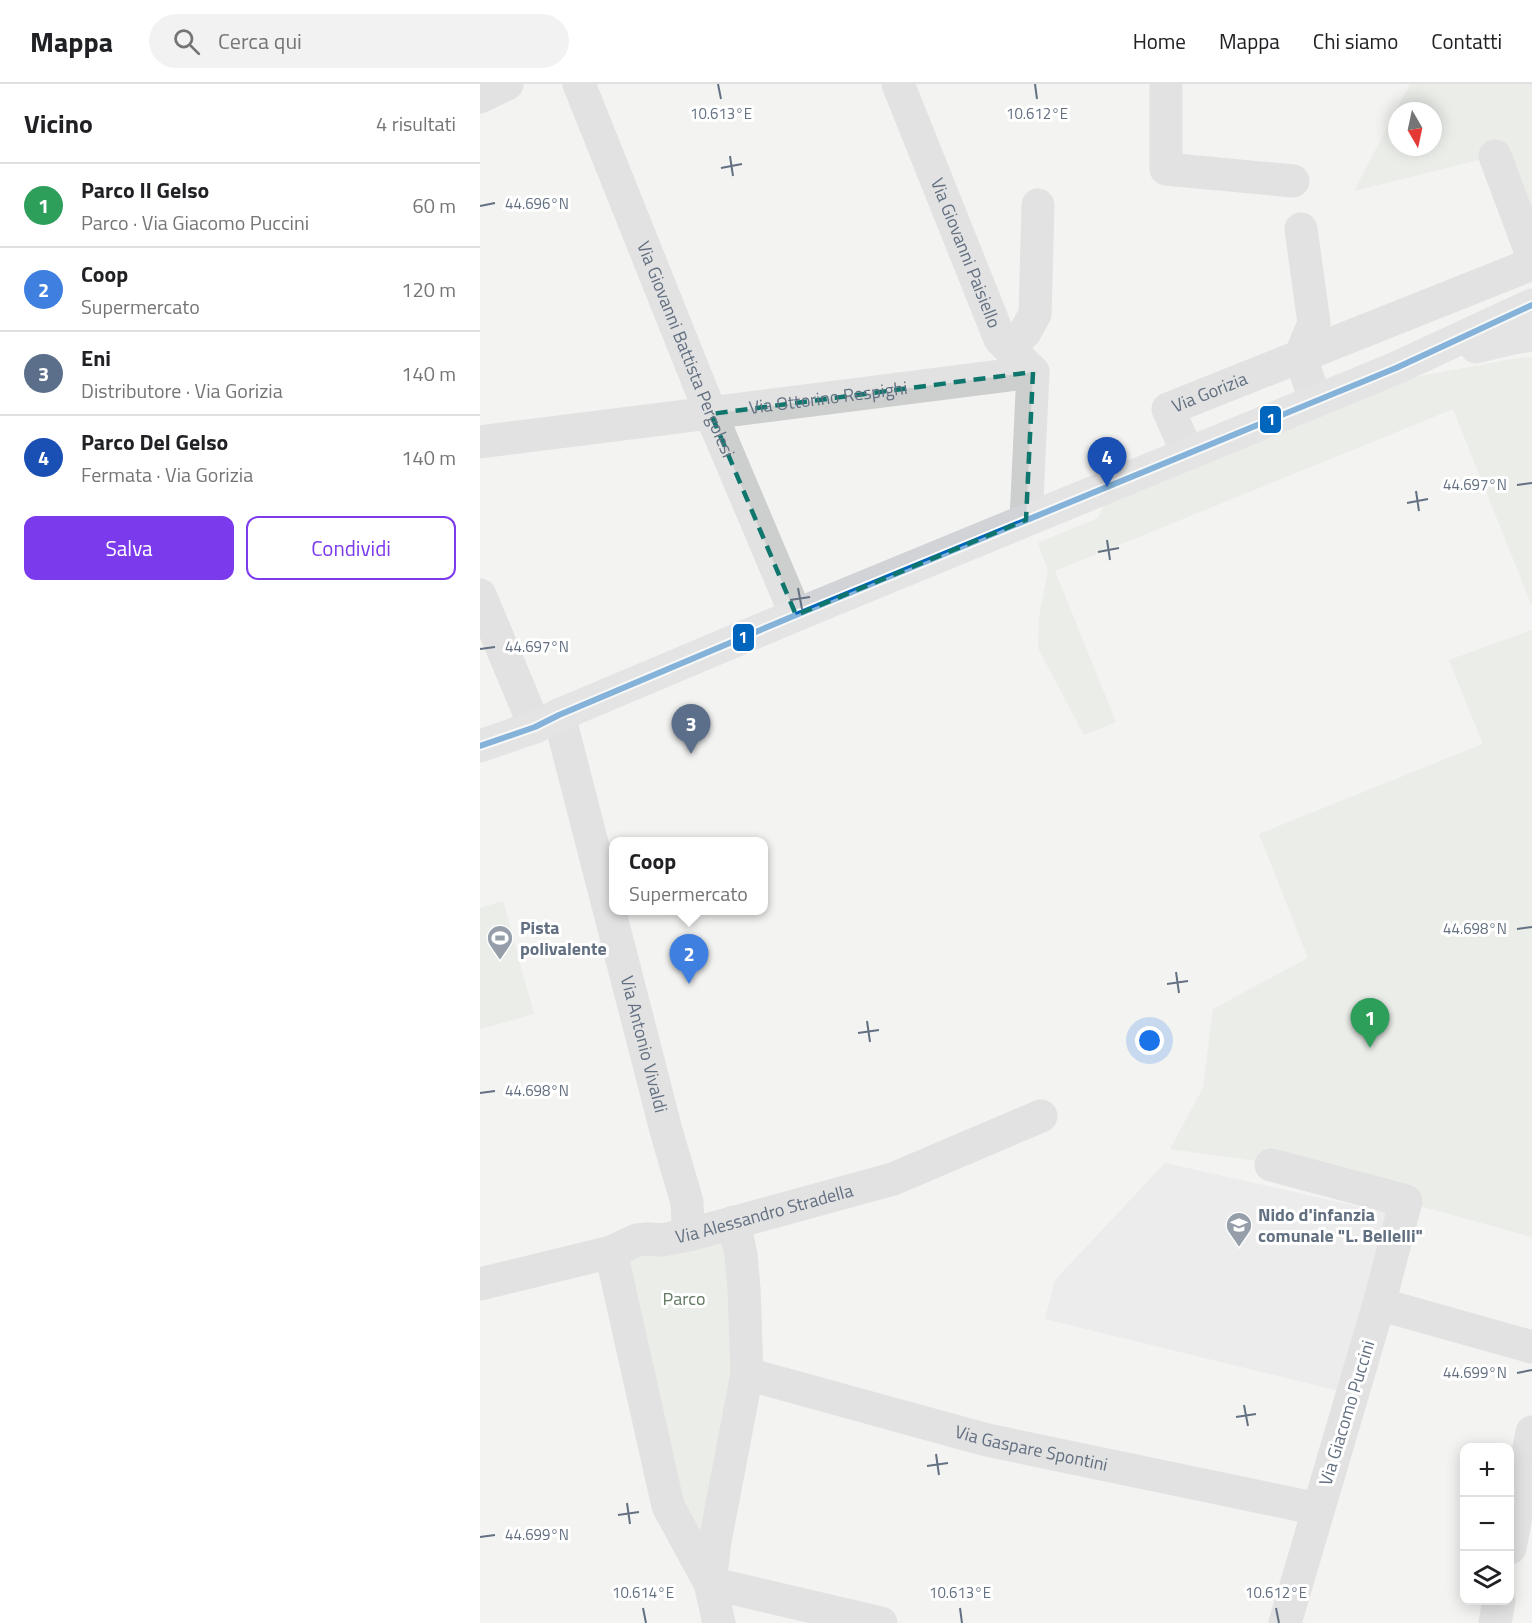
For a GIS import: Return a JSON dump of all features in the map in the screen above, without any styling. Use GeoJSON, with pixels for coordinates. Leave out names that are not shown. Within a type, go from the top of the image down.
{"type":"FeatureCollection","features":[{"type":"Feature","properties":{"kind":"main road"},"geometry":{"type":"LineString","coordinates":[[480,746],[547,721],[796,615],[1403,365],[1532,305]]}},
{"type":"Feature","properties":{"kind":"main road"},"geometry":{"type":"LineString","coordinates":[[1403,365],[1532,335]]}},
{"type":"Feature","properties":{"kind":"street"},"geometry":{"type":"LineString","coordinates":[[480,98],[507,84]]}},
{"type":"Feature","properties":{"kind":"street","name":"Via Giovanni Battista Pergolesi"},"geometry":{"type":"LineString","coordinates":[[579,84],[711,414],[796,615]]}},
{"type":"Feature","properties":{"kind":"street","name":"Via Giovanni Paisiello"},"geometry":{"type":"LineString","coordinates":[[898,84],[1000,339],[1033,372]]}},
{"type":"Feature","properties":{"kind":"street"},"geometry":{"type":"LineString","coordinates":[[1166,84],[1166,169],[1293,181]]}},
{"type":"Feature","properties":{"kind":"street"},"geometry":{"type":"LineString","coordinates":[[1495,156],[1532,255]]}},
{"type":"Feature","properties":{"kind":"street"},"geometry":{"type":"LineString","coordinates":[[1009,348],[1026,332],[1035,314],[1038,205]]}},
{"type":"Feature","properties":{"kind":"street"},"geometry":{"type":"LineString","coordinates":[[1301,229],[1314,323],[1300,357],[1316,401]]}},
{"type":"Feature","properties":{"kind":"street","name":"Via Gorizia"},"geometry":{"type":"LineString","coordinates":[[1188,454],[1168,409],[1532,264]]}},
{"type":"Feature","properties":{"kind":"street"},"geometry":{"type":"LineString","coordinates":[[1394,319],[1403,365]]}},
{"type":"Feature","properties":{"kind":"street"},"geometry":{"type":"LineString","coordinates":[[1026,520],[1033,372]]}},
{"type":"Feature","properties":{"kind":"street","name":"Via Ottorino Respighi"},"geometry":{"type":"LineString","coordinates":[[480,441],[711,414],[1033,372]]}},
{"type":"Feature","properties":{"kind":"street","name":"Via Antonio Vivaldi"},"geometry":{"type":"LineString","coordinates":[[480,595],[547,721],[687,1202],[688,1226],[692,1234]]}},
{"type":"Feature","properties":{"kind":"street","name":"Via Alessandro Stradella"},"geometry":{"type":"LineString","coordinates":[[480,1284],[611,1252],[637,1240],[662,1240],[692,1234],[893,1179],[1041,1116]]}},
{"type":"Feature","properties":{"kind":"street","name":"Via Giacomo Puccini"},"geometry":{"type":"LineString","coordinates":[[1271,1165],[1406,1201],[1379,1304],[1285,1623]]}},
{"type":"Feature","properties":{"kind":"street"},"geometry":{"type":"LineString","coordinates":[[710,1583],[714,1542],[747,1374],[744,1289],[741,1255],[734,1222]]}},
{"type":"Feature","properties":{"kind":"street"},"geometry":{"type":"LineString","coordinates":[[611,1252],[668,1506],[710,1583],[719,1623]]}},
{"type":"Feature","properties":{"kind":"street"},"geometry":{"type":"LineString","coordinates":[[1379,1304],[1532,1347]]}},
{"type":"Feature","properties":{"kind":"street","name":"Via Gaspare Spontini"},"geometry":{"type":"LineString","coordinates":[[747,1374],[987,1440],[1318,1509]]}},
{"type":"Feature","properties":{"kind":"street"},"geometry":{"type":"LineString","coordinates":[[1514,1523],[1532,1432]]}},
{"type":"Feature","properties":{"kind":"street"},"geometry":{"type":"LineString","coordinates":[[710,1583],[881,1623]]}},
{"type":"Feature","properties":{"kind":"street"},"geometry":{"type":"LineString","coordinates":[[1495,1623],[1498,1605]]}},
{"type":"Feature","properties":{"kind":"highlighted area"},"geometry":{"type":"Polygon","coordinates":[[[1033,372],[1026,520],[796,615],[711,414],[1033,372]]]}},
{"type":"Feature","properties":{"kind":"shaded area","name":"Nido d'infanzia comunale \"L. Bellelli\""},"geometry":{"type":"Polygon","coordinates":[[[1165,1163],[1401,1216],[1352,1394],[1045,1319],[1055,1280],[1165,1163]]]}},
{"type":"Feature","properties":{"kind":"green space"},"geometry":{"type":"Polygon","coordinates":[[[1410,84],[1532,84],[1532,229],[1495,156],[1354,191],[1388,126],[1388,156],[1442,156],[1442,102],[1401,102],[1410,84]]]}},
{"type":"Feature","properties":{"kind":"green space"},"geometry":{"type":"Polygon","coordinates":[[[1532,357],[1532,606],[1453,409],[1055,571],[1116,722],[1084,735],[1038,648],[1039,618],[1048,571],[1038,543],[1098,518],[1107,496],[1394,381],[1532,357]]]}},
{"type":"Feature","properties":{"kind":"green space"},"geometry":{"type":"Polygon","coordinates":[[[1532,630],[1532,1237],[1256,1161],[1170,1149],[1203,1088],[1213,1009],[1308,958],[1259,834],[1483,744],[1449,660],[1532,630]]]}},
{"type":"Feature","properties":{"kind":"green space","name":"Pista polivalente"},"geometry":{"type":"Polygon","coordinates":[[[503,901],[534,1014],[480,1029],[480,908],[503,901]]]}},
{"type":"Feature","properties":{"kind":"green space","name":"Parco"},"geometry":{"type":"Polygon","coordinates":[[[734,1222],[744,1289],[715,1541],[668,1506],[624,1245],[734,1222]]]}},
{"type":"Feature","properties":{"kind":"transit line","name":"1"},"geometry":{"type":"LineString","coordinates":[[480,746],[535,727],[796,615],[1396,368],[1532,305]]}},
{"type":"Feature","properties":{"kind":"place","name":"Parco Del Gelso"},"geometry":{"type":"Point","coordinates":[1107,487]}},
{"type":"Feature","properties":{"kind":"place","name":"Eni"},"geometry":{"type":"Point","coordinates":[691,754]}},
{"type":"Feature","properties":{"kind":"place","name":"Pista polivalente"},"geometry":{"type":"Point","coordinates":[500,961]}},
{"type":"Feature","properties":{"kind":"place","name":"Coop"},"geometry":{"type":"Point","coordinates":[689,984]}},
{"type":"Feature","properties":{"kind":"place","name":"Parco Il Gelso"},"geometry":{"type":"Point","coordinates":[1370,1048]}},
{"type":"Feature","properties":{"kind":"place","name":"Nido d'infanzia comunale \"L. Bellelli\""},"geometry":{"type":"Point","coordinates":[1239,1248]}}]}
